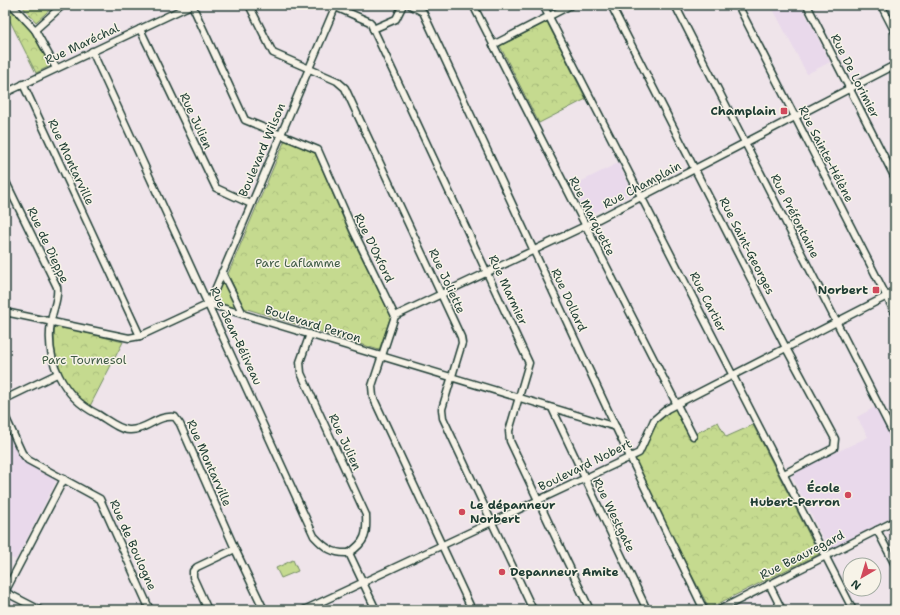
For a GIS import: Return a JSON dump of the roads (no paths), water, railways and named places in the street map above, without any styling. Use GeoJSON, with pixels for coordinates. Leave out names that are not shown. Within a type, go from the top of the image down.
{"type":"FeatureCollection","features":[{"type":"Feature","properties":{"kind":"street"},"geometry":{"type":"LineString","coordinates":[[5,8],[10,5],[35,30],[56,68]]}},
{"type":"Feature","properties":{"kind":"street"},"geometry":{"type":"LineString","coordinates":[[35,30],[62,5]]}},
{"type":"Feature","properties":{"kind":"street","name":"Rue Maréchal"},"geometry":{"type":"LineString","coordinates":[[5,93],[191,5]]}},
{"type":"Feature","properties":{"kind":"street","name":"Rue D'Oxford"},"geometry":{"type":"LineString","coordinates":[[191,5],[245,120],[318,150],[354,232],[395,316]]}},
{"type":"Feature","properties":{"kind":"street","name":"Rue Joliette"},"geometry":{"type":"LineString","coordinates":[[249,5],[273,53],[340,83],[344,88],[441,294],[462,340],[442,409],[443,418],[533,610]]}},
{"type":"Feature","properties":{"kind":"street"},"geometry":{"type":"LineString","coordinates":[[373,28],[396,19],[402,5]]}},
{"type":"Feature","properties":{"kind":"street","name":"Rue Dollard"},"geometry":{"type":"LineString","coordinates":[[410,5],[423,12],[630,457],[704,610]]}},
{"type":"Feature","properties":{"kind":"street","name":"Rue Marquette"},"geometry":{"type":"LineString","coordinates":[[473,5],[693,436]]}},
{"type":"Feature","properties":{"kind":"street","name":"Rue Cartier"},"geometry":{"type":"LineString","coordinates":[[543,5],[853,610]]}},
{"type":"Feature","properties":{"kind":"street"},"geometry":{"type":"LineString","coordinates":[[493,45],[571,5]]}},
{"type":"Feature","properties":{"kind":"street","name":"Rue Saint-Georges"},"geometry":{"type":"LineString","coordinates":[[611,5],[786,348],[835,439],[834,448],[784,474]]}},
{"type":"Feature","properties":{"kind":"street","name":"Rue Préfontaine"},"geometry":{"type":"LineString","coordinates":[[675,5],[895,437]]}},
{"type":"Feature","properties":{"kind":"street","name":"Rue Sainte-Hélène"},"geometry":{"type":"LineString","coordinates":[[738,5],[895,313]]}},
{"type":"Feature","properties":{"kind":"street","name":"Rue De Lorimier"},"geometry":{"type":"LineString","coordinates":[[807,5],[895,178]]}},
{"type":"Feature","properties":{"kind":"street"},"geometry":{"type":"LineString","coordinates":[[881,5],[895,32]]}},
{"type":"Feature","properties":{"kind":"street","name":"Boulevard Wilson"},"geometry":{"type":"LineString","coordinates":[[208,304],[334,6]]}},
{"type":"Feature","properties":{"kind":"street","name":"Rue Marmier"},"geometry":{"type":"LineString","coordinates":[[334,6],[370,22],[529,363],[508,436],[590,610]]}},
{"type":"Feature","properties":{"kind":"street","name":"Rue Julien"},"geometry":{"type":"LineString","coordinates":[[140,29],[216,188],[251,204]]}},
{"type":"Feature","properties":{"kind":"street","name":"Rue Jean-Béliveau"},"geometry":{"type":"LineString","coordinates":[[92,51],[314,536],[324,546],[337,553],[349,553]]}},
{"type":"Feature","properties":{"kind":"street","name":"Rue Champlain"},"geometry":{"type":"LineString","coordinates":[[395,316],[534,252],[642,198],[745,142],[895,65]]}},
{"type":"Feature","properties":{"kind":"street","name":"Rue Montarville"},"geometry":{"type":"LineString","coordinates":[[23,84],[140,336]]}},
{"type":"Feature","properties":{"kind":"street","name":"Rue de Dieppe"},"geometry":{"type":"LineString","coordinates":[[5,180],[56,287],[58,294],[50,322]]}},
{"type":"Feature","properties":{"kind":"street"},"geometry":{"type":"LineString","coordinates":[[222,272],[243,314]]}},
{"type":"Feature","properties":{"kind":"street","name":"Boulevard Nobert"},"geometry":{"type":"LineString","coordinates":[[304,610],[639,453],[654,420],[660,413],[895,292]]}},
{"type":"Feature","properties":{"kind":"street"},"geometry":{"type":"LineString","coordinates":[[5,312],[128,338],[140,336],[208,304]]}},
{"type":"Feature","properties":{"kind":"street","name":"Boulevard Perron"},"geometry":{"type":"LineString","coordinates":[[208,304],[616,427]]}},
{"type":"Feature","properties":{"kind":"street"},"geometry":{"type":"LineString","coordinates":[[395,316],[372,386],[373,396],[472,610]]}},
{"type":"Feature","properties":{"kind":"street","name":"Rue Montarville"},"geometry":{"type":"LineString","coordinates":[[50,322],[50,351],[57,374],[70,394],[81,405],[128,430],[138,430],[167,416],[175,417],[180,424],[235,549],[264,610]]}},
{"type":"Feature","properties":{"kind":"street","name":"Rue Julien"},"geometry":{"type":"LineString","coordinates":[[310,334],[300,362],[301,373],[366,515],[367,531],[363,541],[358,548],[349,553]]}},
{"type":"Feature","properties":{"kind":"street"},"geometry":{"type":"LineString","coordinates":[[5,399],[57,374]]}},
{"type":"Feature","properties":{"kind":"street","name":"Rue Westgate"},"geometry":{"type":"LineString","coordinates":[[552,408],[647,610]]}},
{"type":"Feature","properties":{"kind":"street","name":"Rue de Boulogne"},"geometry":{"type":"LineString","coordinates":[[5,416],[22,453],[28,460],[100,499],[150,610]]}},
{"type":"Feature","properties":{"kind":"street"},"geometry":{"type":"LineString","coordinates":[[40,610],[5,592],[64,479]]}},
{"type":"Feature","properties":{"kind":"street","name":"Rue Beauregard"},"geometry":{"type":"LineString","coordinates":[[719,610],[895,521]]}},
{"type":"Feature","properties":{"kind":"street"},"geometry":{"type":"LineString","coordinates":[[877,530],[895,565]]}},
{"type":"Feature","properties":{"kind":"street"},"geometry":{"type":"LineString","coordinates":[[208,610],[193,577],[193,571],[235,549]]}},
{"type":"Feature","properties":{"kind":"street"},"geometry":{"type":"LineString","coordinates":[[349,553],[376,610]]}},
{"type":"Feature","properties":{"kind":"street"},"geometry":{"type":"LineString","coordinates":[[769,584],[782,610]]}},
{"type":"Feature","properties":{"kind":"street"},"geometry":{"type":"LineString","coordinates":[[319,603],[322,610]]}},
{"type":"Feature","properties":{"kind":"place","name":"Champlain"},"geometry":{"type":"Point","coordinates":[784,111]}},
{"type":"Feature","properties":{"kind":"place","name":"Norbert"},"geometry":{"type":"Point","coordinates":[876,290]}},
{"type":"Feature","properties":{"kind":"place","name":"École Hubert-Perron"},"geometry":{"type":"Point","coordinates":[848,495]}},
{"type":"Feature","properties":{"kind":"place","name":"Le dépanneur Norbert"},"geometry":{"type":"Point","coordinates":[462,512]}},
{"type":"Feature","properties":{"kind":"place","name":"Depanneur Amite"},"geometry":{"type":"Point","coordinates":[502,572]}},
{"type":"Feature","properties":{"kind":"park label","name":"Parc Laflamme"},"geometry":{"type":"Point","coordinates":[298,263]}},
{"type":"Feature","properties":{"kind":"park label","name":"Parc Tournesol"},"geometry":{"type":"Point","coordinates":[84,360]}}]}
